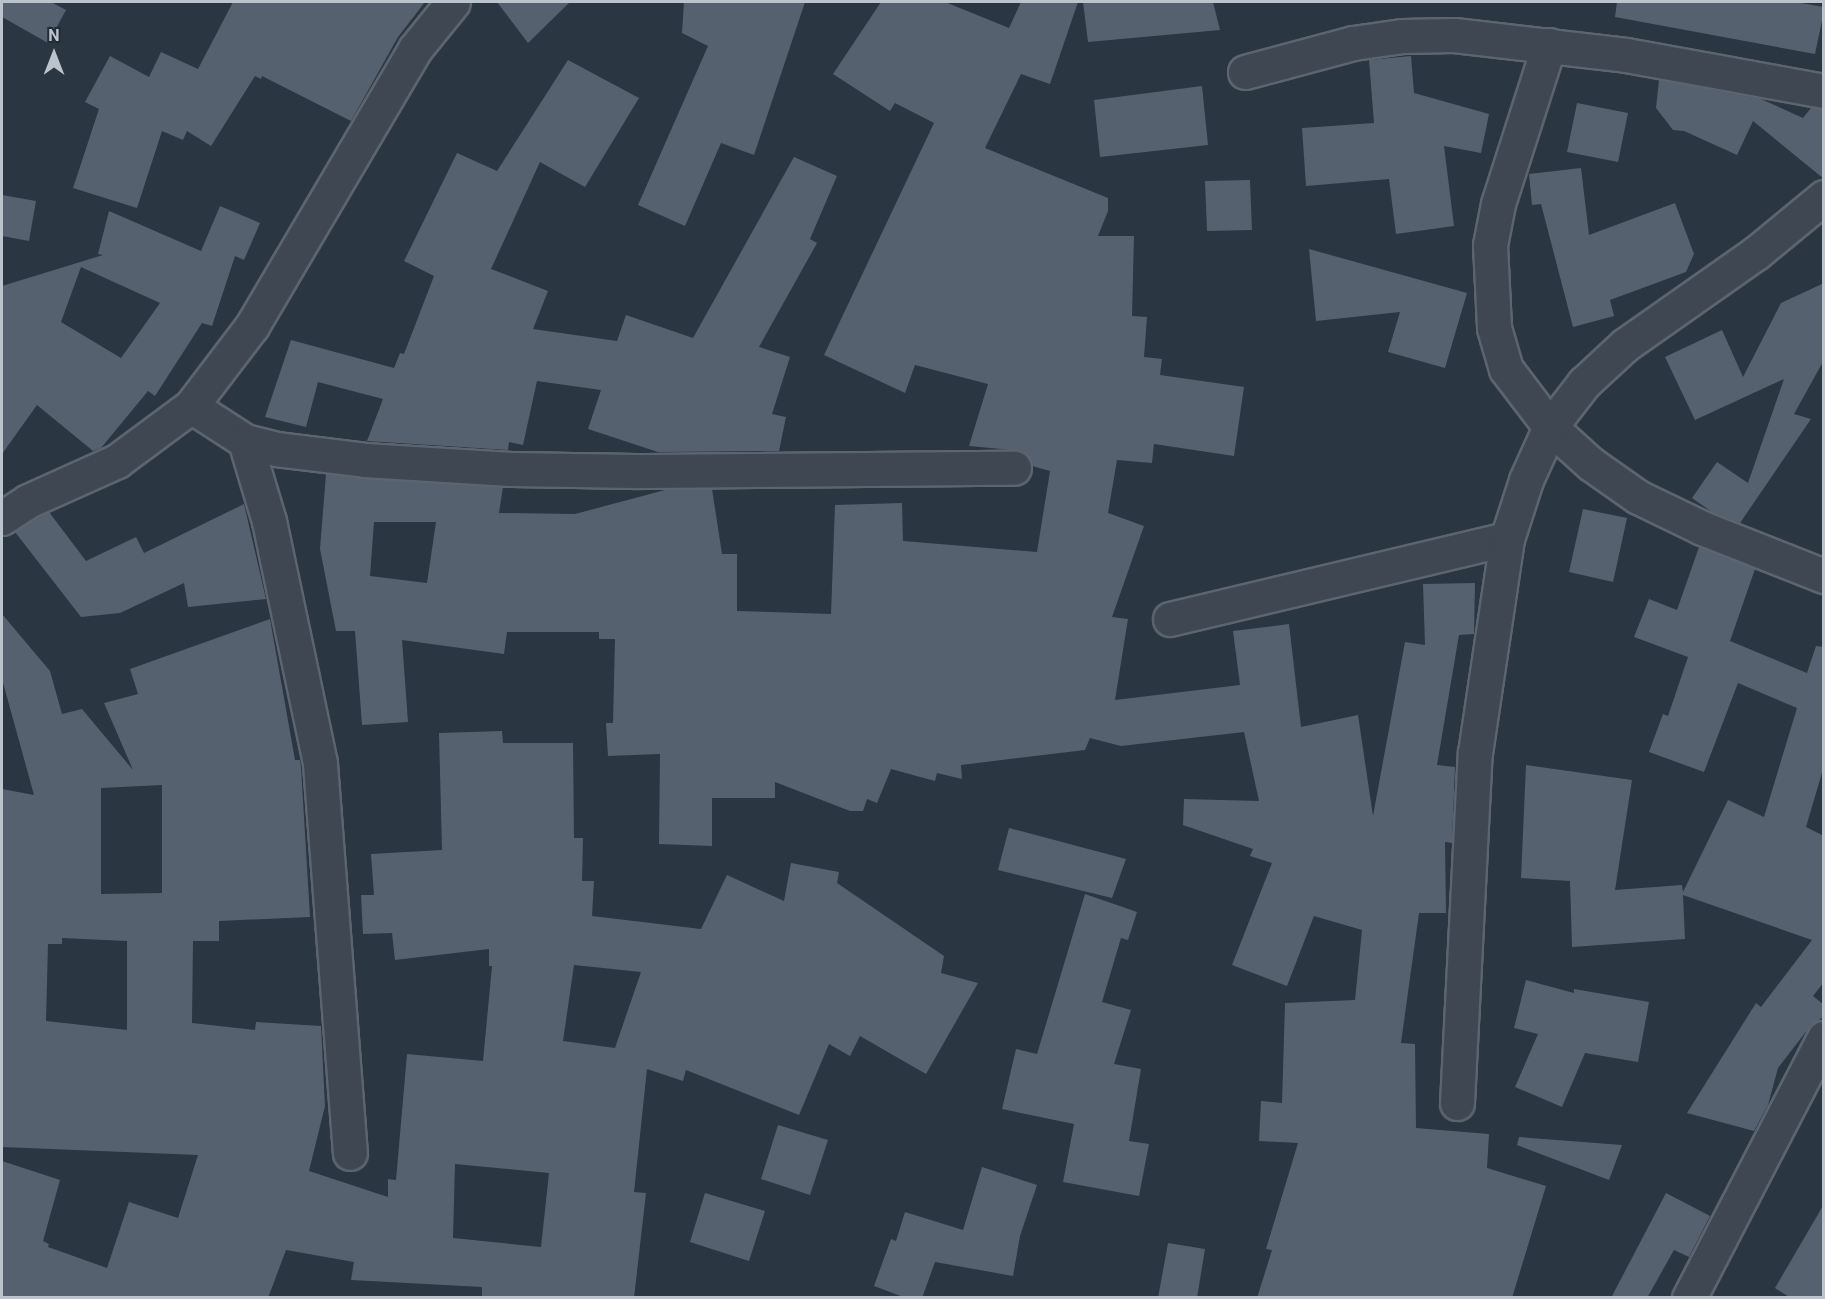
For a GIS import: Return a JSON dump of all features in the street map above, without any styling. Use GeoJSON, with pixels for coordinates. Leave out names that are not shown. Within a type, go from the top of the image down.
{"type":"FeatureCollection","features":[{"type":"Feature","properties":{"kind":"street"},"geometry":{"type":"LineString","coordinates":[[2,518],[28,501],[117,461],[191,406],[252,326],[415,48],[453,2]]}},
{"type":"Feature","properties":{"kind":"street"},"geometry":{"type":"LineString","coordinates":[[1245,72],[1302,54],[1402,36],[1454,35],[1626,55],[1824,92]]}},
{"type":"Feature","properties":{"kind":"street"},"geometry":{"type":"LineString","coordinates":[[1549,45],[1497,204],[1490,245],[1490,285],[1494,328],[1506,369],[1550,427],[1591,464],[1638,497],[1824,576]]}},
{"type":"Feature","properties":{"kind":"street"},"geometry":{"type":"LineString","coordinates":[[1457,1103],[1475,753],[1507,540],[1526,480],[1550,427],[1584,383],[1625,345],[1756,254],[1824,197]]}},
{"type":"Feature","properties":{"kind":"street"},"geometry":{"type":"LineString","coordinates":[[191,406],[246,441],[276,449],[365,460],[511,469],[1014,468]]}},
{"type":"Feature","properties":{"kind":"street"},"geometry":{"type":"LineString","coordinates":[[246,441],[269,521],[320,764],[350,1153]]}},
{"type":"Feature","properties":{"kind":"street"},"geometry":{"type":"LineString","coordinates":[[1170,619],[1507,540]]}},
{"type":"Feature","properties":{"kind":"street"},"geometry":{"type":"LineString","coordinates":[[1689,1298],[1726,1234],[1824,1038]]}},
{"type":"Feature","properties":{"kind":"building"},"geometry":{"type":"Polygon","coordinates":[[[2,2],[51,2],[66,10],[48,43],[2,17],[2,2]]]}},
{"type":"Feature","properties":{"kind":"building"},"geometry":{"type":"Polygon","coordinates":[[[233,2],[425,2],[398,37],[351,121],[262,76],[261,79],[255,76],[211,146],[187,131],[183,140],[162,131],[137,208],[73,188],[99,109],[85,102],[110,56],[149,77],[161,52],[198,69],[233,2]]]}},
{"type":"Feature","properties":{"kind":"building"},"geometry":{"type":"Polygon","coordinates":[[[497,2],[570,2],[528,43],[497,2]]]}},
{"type":"Feature","properties":{"kind":"building"},"geometry":{"type":"Polygon","coordinates":[[[684,2],[805,2],[754,155],[721,143],[685,226],[638,205],[708,46],[682,33],[684,2]]]}},
{"type":"Feature","properties":{"kind":"building"},"geometry":{"type":"Polygon","coordinates":[[[881,2],[945,2],[1009,28],[1021,2],[1078,2],[1050,84],[1021,74],[985,148],[1108,198],[1108,211],[1098,236],[1134,236],[1132,316],[1147,317],[1144,357],[1162,359],[1160,375],[1244,387],[1234,456],[1154,444],[1152,463],[1117,460],[1108,513],[1144,526],[1112,617],[1128,619],[1115,700],[1240,685],[1233,631],[1289,624],[1301,727],[1358,715],[1373,816],[1405,642],[1425,645],[1423,584],[1475,583],[1474,634],[1459,635],[1437,765],[1455,767],[1452,843],[1445,842],[1446,913],[1419,913],[1401,1043],[1415,1044],[1416,1128],[1489,1134],[1487,1168],[1546,1186],[1512,1298],[1257,1298],[1272,1250],[1266,1249],[1298,1143],[1259,1141],[1261,1101],[1282,1103],[1285,1003],[1355,1000],[1362,930],[1314,916],[1287,986],[1232,965],[1272,863],[1250,856],[1253,849],[1183,825],[1184,799],[1259,801],[1244,732],[1121,746],[1090,738],[1085,750],[961,765],[962,779],[937,773],[935,781],[891,769],[877,803],[867,799],[863,811],[850,811],[775,782],[775,798],[712,798],[712,846],[659,844],[660,754],[608,756],[606,723],[613,723],[615,639],[599,639],[599,632],[507,632],[504,654],[402,640],[408,722],[362,725],[355,631],[336,631],[320,549],[326,474],[503,487],[499,513],[575,514],[665,490],[712,489],[722,554],[737,554],[737,611],[831,614],[835,505],[902,503],[903,541],[1037,552],[1050,471],[1032,466],[1023,451],[969,446],[988,384],[915,365],[905,393],[824,355],[934,123],[895,103],[890,111],[833,74],[881,2]],[[374,522],[370,576],[427,583],[436,522],[374,522]]]}},
{"type":"Feature","properties":{"kind":"building"},"geometry":{"type":"Polygon","coordinates":[[[1083,2],[1213,2],[1220,30],[1088,42],[1083,2]]]}},
{"type":"Feature","properties":{"kind":"building"},"geometry":{"type":"Polygon","coordinates":[[[1617,2],[1795,2],[1824,7],[1824,11],[1815,54],[1615,17],[1617,2]]]}},
{"type":"Feature","properties":{"kind":"building"},"geometry":{"type":"Polygon","coordinates":[[[1411,56],[1414,93],[1489,114],[1481,153],[1444,146],[1454,226],[1396,234],[1389,179],[1306,186],[1302,128],[1374,123],[1369,60],[1411,56]]]}},
{"type":"Feature","properties":{"kind":"building"},"geometry":{"type":"Polygon","coordinates":[[[568,60],[639,98],[585,187],[540,162],[491,269],[548,291],[533,329],[617,341],[626,315],[693,338],[794,157],[837,176],[810,239],[817,243],[759,347],[790,357],[772,414],[786,417],[779,451],[658,452],[588,429],[601,390],[537,381],[523,445],[509,442],[508,450],[367,441],[383,399],[318,382],[306,427],[265,417],[291,340],[394,368],[400,353],[404,354],[434,276],[404,261],[457,153],[497,171],[568,60]]]}},
{"type":"Feature","properties":{"kind":"building"},"geometry":{"type":"Polygon","coordinates":[[[1659,80],[1761,99],[1803,118],[1811,108],[1824,109],[1824,179],[1753,121],[1737,155],[1684,131],[1673,130],[1656,108],[1659,80]]]}},
{"type":"Feature","properties":{"kind":"building"},"geometry":{"type":"Polygon","coordinates":[[[1202,86],[1208,145],[1100,157],[1094,100],[1202,86]]]}},
{"type":"Feature","properties":{"kind":"building"},"geometry":{"type":"Polygon","coordinates":[[[1577,103],[1628,113],[1618,162],[1567,152],[1577,103]]]}},
{"type":"Feature","properties":{"kind":"building"},"geometry":{"type":"Polygon","coordinates":[[[1581,168],[1589,235],[1675,203],[1694,254],[1686,272],[1610,300],[1614,316],[1573,327],[1541,204],[1532,205],[1529,174],[1581,168]]]}},
{"type":"Feature","properties":{"kind":"building"},"geometry":{"type":"Polygon","coordinates":[[[1250,180],[1252,230],[1207,231],[1205,181],[1250,180]]]}},
{"type":"Feature","properties":{"kind":"building"},"geometry":{"type":"Polygon","coordinates":[[[2,195],[36,201],[29,241],[2,236],[2,195]]]}},
{"type":"Feature","properties":{"kind":"building"},"geometry":{"type":"Polygon","coordinates":[[[220,206],[260,223],[244,260],[235,256],[212,326],[202,323],[155,396],[148,391],[101,448],[93,451],[37,405],[2,454],[2,286],[103,255],[98,254],[109,211],[201,251],[220,206]],[[81,267],[61,322],[121,358],[160,303],[81,267]]]}},
{"type":"Feature","properties":{"kind":"building"},"geometry":{"type":"Polygon","coordinates":[[[1309,249],[1467,293],[1445,368],[1388,352],[1400,312],[1316,321],[1309,249]]]}},
{"type":"Feature","properties":{"kind":"building"},"geometry":{"type":"Polygon","coordinates":[[[1824,283],[1824,360],[1794,414],[1811,419],[1740,523],[1712,512],[1692,498],[1717,462],[1748,483],[1784,379],[1695,420],[1665,357],[1722,330],[1743,377],[1781,303],[1824,283]]]}},
{"type":"Feature","properties":{"kind":"building"},"geometry":{"type":"Polygon","coordinates":[[[244,504],[266,599],[188,607],[184,583],[120,613],[81,617],[15,532],[49,512],[86,561],[136,537],[144,553],[244,504]]]}},
{"type":"Feature","properties":{"kind":"building"},"geometry":{"type":"Polygon","coordinates":[[[1583,509],[1627,518],[1613,582],[1569,572],[1583,509]]]}},
{"type":"Feature","properties":{"kind":"building"},"geometry":{"type":"Polygon","coordinates":[[[1699,547],[1755,569],[1730,641],[1807,673],[1816,646],[1824,647],[1824,766],[1806,827],[1824,836],[1824,982],[1813,996],[1824,1005],[1824,1016],[1808,1029],[1778,1068],[1768,1105],[1754,1131],[1687,1113],[1756,1003],[1761,1007],[1812,940],[1683,895],[1685,939],[1572,947],[1570,881],[1521,878],[1526,765],[1632,780],[1615,890],[1682,885],[1683,892],[1728,800],[1764,817],[1797,708],[1738,683],[1704,772],[1649,752],[1663,714],[1668,716],[1688,657],[1634,637],[1649,599],[1677,610],[1699,547]]]}},
{"type":"Feature","properties":{"kind":"building"},"geometry":{"type":"Polygon","coordinates":[[[2,614],[50,671],[62,714],[82,709],[133,770],[104,703],[138,694],[130,669],[270,619],[295,760],[300,760],[301,767],[310,917],[219,921],[219,941],[193,941],[192,1023],[255,1030],[256,1022],[321,1026],[325,1106],[309,1171],[388,1197],[388,1179],[396,1180],[407,1054],[483,1061],[492,966],[489,966],[489,949],[395,960],[392,933],[363,934],[361,895],[374,895],[371,854],[442,850],[439,733],[502,731],[503,743],[573,743],[574,838],[583,838],[582,881],[594,881],[592,916],[701,929],[727,875],[784,901],[791,863],[839,872],[837,883],[944,956],[941,973],[978,983],[926,1074],[860,1036],[850,1056],[829,1044],[799,1115],[686,1070],[683,1081],[647,1069],[634,1192],[646,1193],[634,1298],[482,1298],[482,1287],[351,1280],[354,1262],[286,1250],[268,1298],[2,1298],[2,1161],[60,1180],[43,1241],[49,1244],[48,1247],[107,1268],[129,1202],[178,1218],[198,1155],[2,1147],[2,789],[34,795],[2,679],[2,614]],[[162,785],[101,788],[101,894],[162,893],[162,785]],[[62,938],[62,944],[48,944],[46,1021],[127,1030],[127,941],[62,938]],[[574,965],[563,1041],[615,1048],[641,972],[574,965]],[[455,1164],[453,1238],[541,1247],[549,1173],[455,1164]]]}},
{"type":"Feature","properties":{"kind":"building"},"geometry":{"type":"Polygon","coordinates":[[[1009,828],[1126,859],[1112,898],[998,870],[1009,828]]]}},
{"type":"Feature","properties":{"kind":"building"},"geometry":{"type":"Polygon","coordinates":[[[1085,894],[1137,912],[1128,940],[1121,938],[1102,1002],[1131,1010],[1114,1064],[1141,1069],[1129,1141],[1149,1144],[1139,1196],[1063,1182],[1074,1124],[1002,1109],[1016,1049],[1037,1054],[1085,894]]]}},
{"type":"Feature","properties":{"kind":"building"},"geometry":{"type":"Polygon","coordinates":[[[1526,980],[1574,993],[1574,989],[1649,1002],[1638,1062],[1585,1053],[1562,1107],[1515,1087],[1538,1034],[1514,1028],[1526,980]]]}},
{"type":"Feature","properties":{"kind":"building"},"geometry":{"type":"Polygon","coordinates":[[[778,1125],[828,1140],[810,1195],[761,1179],[778,1125]]]}},
{"type":"Feature","properties":{"kind":"building"},"geometry":{"type":"Polygon","coordinates":[[[1519,1137],[1622,1145],[1609,1180],[1517,1145],[1519,1137]]]}},
{"type":"Feature","properties":{"kind":"building"},"geometry":{"type":"Polygon","coordinates":[[[982,1167],[1037,1185],[1020,1236],[1013,1276],[935,1262],[922,1298],[906,1298],[874,1286],[891,1239],[896,1241],[905,1212],[963,1230],[982,1167]]]}},
{"type":"Feature","properties":{"kind":"building"},"geometry":{"type":"Polygon","coordinates":[[[705,1193],[765,1211],[749,1261],[690,1242],[705,1193]]]}},
{"type":"Feature","properties":{"kind":"building"},"geometry":{"type":"Polygon","coordinates":[[[1666,1193],[1710,1216],[1689,1257],[1674,1250],[1647,1298],[1611,1298],[1666,1193]]]}},
{"type":"Feature","properties":{"kind":"building"},"geometry":{"type":"Polygon","coordinates":[[[1824,1204],[1824,1298],[1791,1298],[1775,1288],[1824,1204]]]}},
{"type":"Feature","properties":{"kind":"building"},"geometry":{"type":"Polygon","coordinates":[[[1168,1243],[1205,1249],[1197,1298],[1158,1298],[1168,1243]]]}}]}
